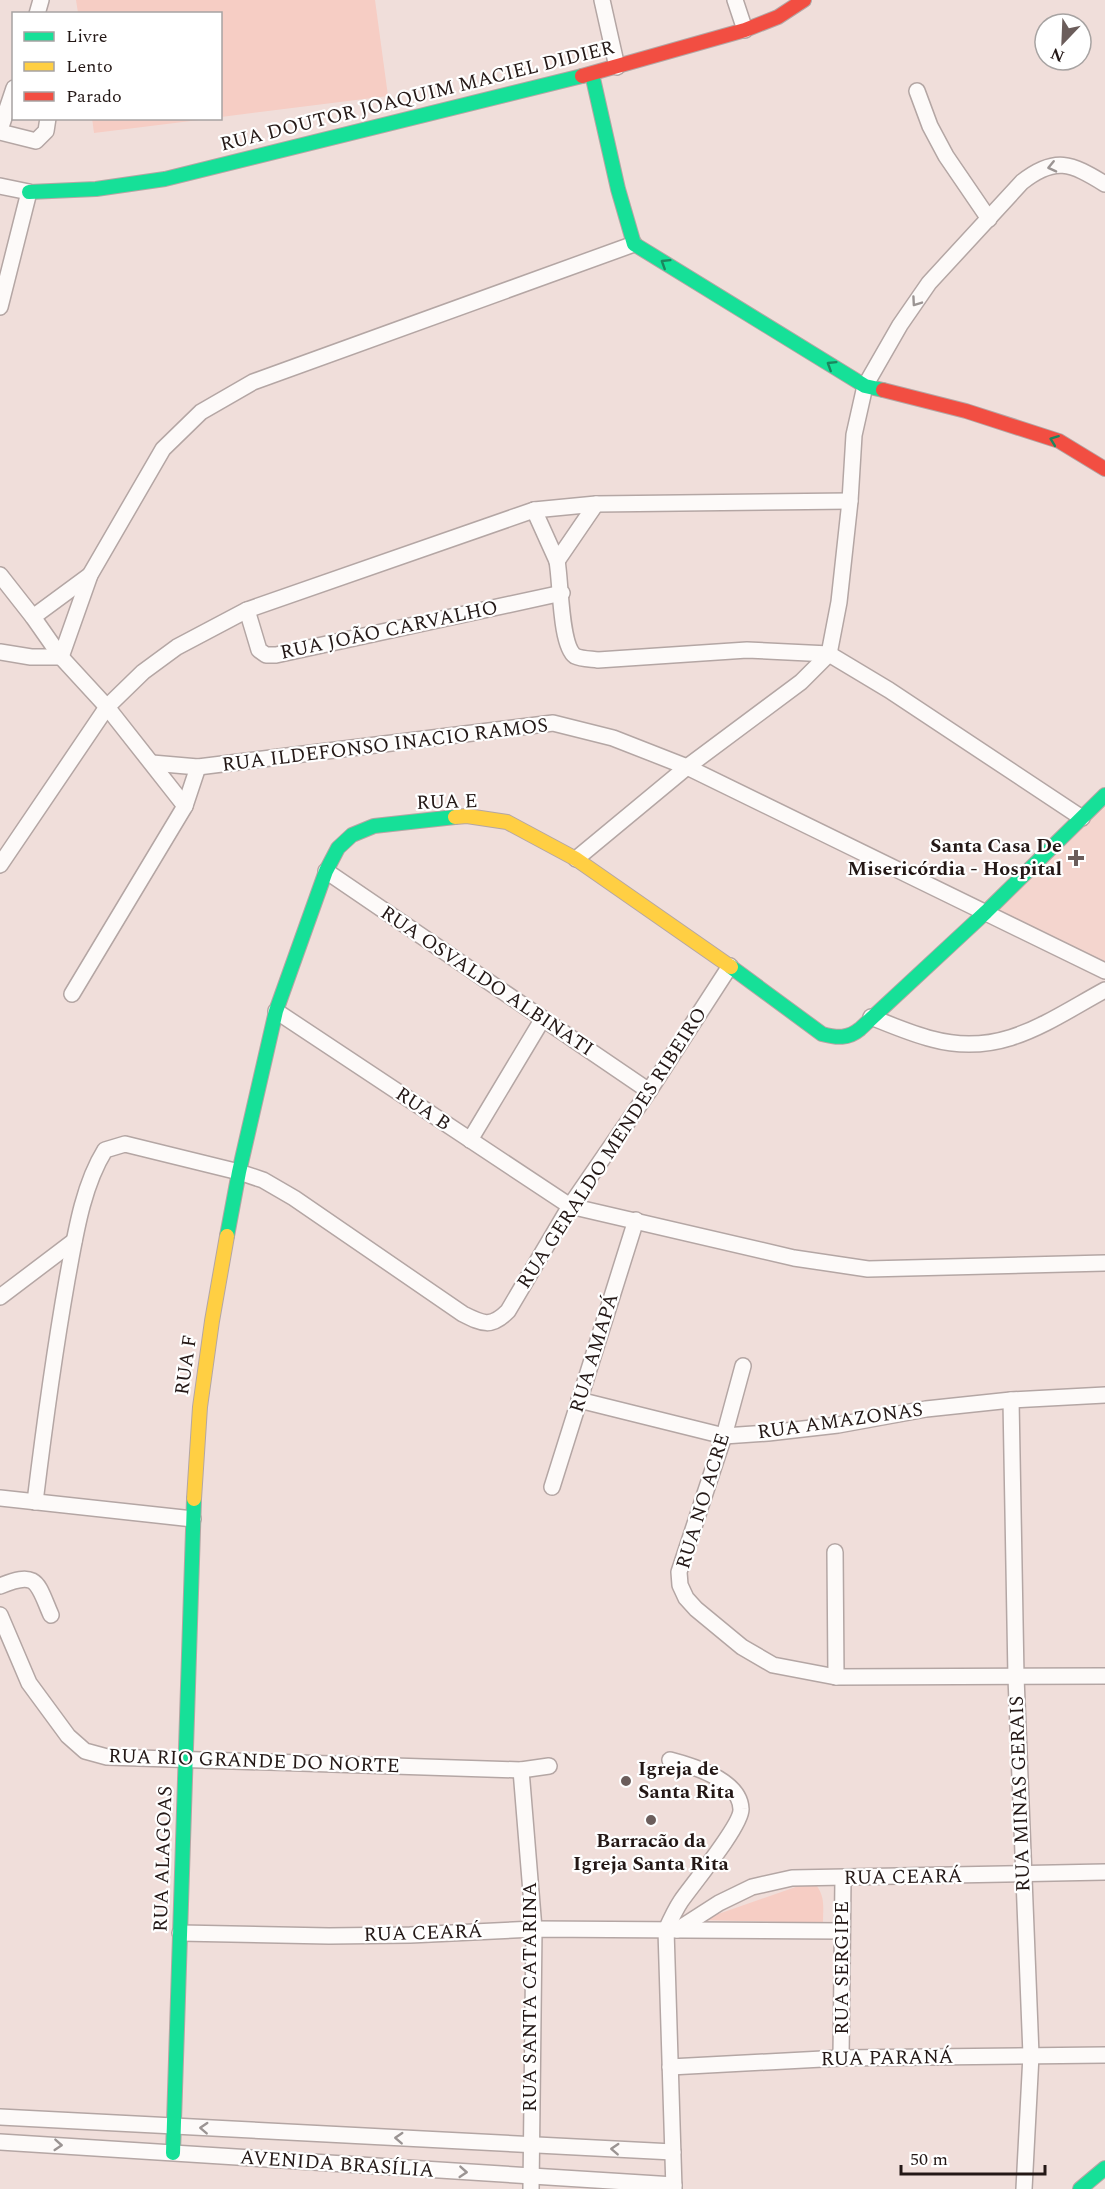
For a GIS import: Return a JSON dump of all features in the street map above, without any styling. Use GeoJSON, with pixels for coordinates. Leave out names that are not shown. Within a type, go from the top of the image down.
{"type":"FeatureCollection","features":[{"type":"Feature","properties":{"kind":"street"},"geometry":{"type":"LineString","coordinates":[[602,0],[617,67]]}},
{"type":"Feature","properties":{"kind":"street"},"geometry":{"type":"LineString","coordinates":[[735,0],[745,30]]}},
{"type":"Feature","properties":{"kind":"street","name":"RUA DOUTOR JOAQUIM MACIEL DIDIER"},"geometry":{"type":"LineString","coordinates":[[28,192],[96,189],[165,179],[592,74],[745,30],[778,17],[804,0]]}},
{"type":"Feature","properties":{"kind":"street"},"geometry":{"type":"LineString","coordinates":[[592,74],[618,189],[634,244],[865,386],[966,411],[1059,441],[1105,469]]}},
{"type":"Feature","properties":{"kind":"street"},"geometry":{"type":"LineString","coordinates":[[917,91],[930,126],[946,156],[989,219]]}},
{"type":"Feature","properties":{"kind":"street"},"geometry":{"type":"LineString","coordinates":[[12,94],[0,131],[36,141],[45,131],[48,120]]}},
{"type":"Feature","properties":{"kind":"street"},"geometry":{"type":"LineString","coordinates":[[576,859],[687,767],[801,682],[830,654],[839,602],[850,501],[854,435],[865,386],[900,326],[929,283],[1022,182],[1036,171],[1058,163],[1088,173],[1105,184]]}},
{"type":"Feature","properties":{"kind":"street"},"geometry":{"type":"LineString","coordinates":[[0,186],[28,192],[0,307]]}},
{"type":"Feature","properties":{"kind":"street"},"geometry":{"type":"LineString","coordinates":[[62,657],[90,575],[163,448],[201,412],[252,381],[634,244]]}},
{"type":"Feature","properties":{"kind":"street"},"geometry":{"type":"LineString","coordinates":[[0,866],[107,707],[143,672],[177,647],[247,610],[534,510],[596,504],[850,501]]}},
{"type":"Feature","properties":{"kind":"street"},"geometry":{"type":"LineString","coordinates":[[558,561],[596,504]]}},
{"type":"Feature","properties":{"kind":"street"},"geometry":{"type":"LineString","coordinates":[[534,510],[558,561],[564,632],[569,649],[577,657],[598,660],[747,650],[830,654],[889,690],[1083,818]]}},
{"type":"Feature","properties":{"kind":"street"},"geometry":{"type":"LineString","coordinates":[[0,575],[62,657],[107,707],[185,806]]}},
{"type":"Feature","properties":{"kind":"street"},"geometry":{"type":"LineString","coordinates":[[33,617],[90,575]]}},
{"type":"Feature","properties":{"kind":"street","name":"RUA JOÃO CARVALHO"},"geometry":{"type":"LineString","coordinates":[[247,610],[259,650],[266,655],[276,655],[562,593]]}},
{"type":"Feature","properties":{"kind":"street"},"geometry":{"type":"LineString","coordinates":[[0,652],[31,657],[62,657]]}},
{"type":"Feature","properties":{"kind":"street","name":"RUA ILDEFONSO INACIO RAMOS"},"geometry":{"type":"LineString","coordinates":[[152,763],[198,767],[553,723],[613,738],[687,767],[1105,971]]}},
{"type":"Feature","properties":{"kind":"street"},"geometry":{"type":"LineString","coordinates":[[72,994],[185,806],[198,767]]}},
{"type":"Feature","properties":{"kind":"street"},"geometry":{"type":"LineString","coordinates":[[1105,795],[986,912],[871,1017],[933,1040],[978,1045],[1008,1040],[1105,990]]}},
{"type":"Feature","properties":{"kind":"street","name":"RUA E"},"geometry":{"type":"LineString","coordinates":[[239,1172],[276,1011],[326,871],[338,848],[352,835],[374,826],[466,816],[507,822],[576,859],[730,966],[822,1034],[838,1039],[851,1037],[871,1017]]}},
{"type":"Feature","properties":{"kind":"street","name":"RUA OSVALDO ALBINATI"},"geometry":{"type":"LineString","coordinates":[[326,871],[649,1091]]}},
{"type":"Feature","properties":{"kind":"street","name":"RUA GERALDO MENDES RIBEIRO"},"geometry":{"type":"LineString","coordinates":[[239,1172],[263,1180],[294,1198],[464,1314],[477,1321],[490,1324],[499,1320],[508,1311],[570,1206],[649,1091],[730,966]]}},
{"type":"Feature","properties":{"kind":"street","name":"RUA B"},"geometry":{"type":"LineString","coordinates":[[276,1011],[570,1206]]}},
{"type":"Feature","properties":{"kind":"street"},"geometry":{"type":"LineString","coordinates":[[470,1140],[542,1020]]}},
{"type":"Feature","properties":{"kind":"street"},"geometry":{"type":"LineString","coordinates":[[35,1502],[57,1336],[74,1241],[94,1168],[105,1149],[125,1144],[239,1172]]}},
{"type":"Feature","properties":{"kind":"street","name":"RUA F"},"geometry":{"type":"LineString","coordinates":[[192,1566],[200,1407],[212,1321],[239,1172]]}},
{"type":"Feature","properties":{"kind":"street"},"geometry":{"type":"LineString","coordinates":[[570,1206],[794,1258],[868,1269],[1105,1263]]}},
{"type":"Feature","properties":{"kind":"street","name":"RUA AMAPÁ"},"geometry":{"type":"LineString","coordinates":[[552,1487],[636,1220]]}},
{"type":"Feature","properties":{"kind":"street"},"geometry":{"type":"LineString","coordinates":[[0,1297],[74,1241]]}},
{"type":"Feature","properties":{"kind":"street","name":"RUA NO ACRE"},"geometry":{"type":"LineString","coordinates":[[743,1366],[724,1436],[679,1572],[680,1585],[686,1598],[696,1609],[742,1647],[773,1665],[836,1677],[1105,1676]]}},
{"type":"Feature","properties":{"kind":"street","name":"RUA AMAZONAS"},"geometry":{"type":"LineString","coordinates":[[579,1400],[724,1436],[827,1426],[926,1409],[1011,1400],[1105,1395]]}},
{"type":"Feature","properties":{"kind":"street","name":"RUA MINAS GERAIS"},"geometry":{"type":"LineString","coordinates":[[1011,1400],[1023,1875],[1031,2055],[1024,2189]]}},
{"type":"Feature","properties":{"kind":"street"},"geometry":{"type":"LineString","coordinates":[[0,1498],[194,1519]]}},
{"type":"Feature","properties":{"kind":"street"},"geometry":{"type":"LineString","coordinates":[[836,1552],[836,1677]]}},
{"type":"Feature","properties":{"kind":"street","name":"RUA ALAGOAS"},"geometry":{"type":"LineString","coordinates":[[173,2153],[192,1566]]}},
{"type":"Feature","properties":{"kind":"street"},"geometry":{"type":"LineString","coordinates":[[0,1586],[17,1579],[28,1579],[37,1583],[51,1615]]}},
{"type":"Feature","properties":{"kind":"street","name":"RUA RIO GRANDE DO NORTE"},"geometry":{"type":"LineString","coordinates":[[0,1615],[30,1683],[68,1736],[85,1751],[107,1757],[186,1761],[521,1770],[549,1766]]}},
{"type":"Feature","properties":{"kind":"street"},"geometry":{"type":"LineString","coordinates":[[670,1760],[688,1764],[717,1777],[739,1797],[742,1812],[735,1827],[679,1904],[671,1930],[670,2067],[674,2187]]}},
{"type":"Feature","properties":{"kind":"street","name":"RUA SANTA CATARINA"},"geometry":{"type":"LineString","coordinates":[[521,1770],[534,1929],[531,2182]]}},
{"type":"Feature","properties":{"kind":"street","name":"RUA CEARÁ"},"geometry":{"type":"LineString","coordinates":[[180,1933],[364,1936],[534,1929],[671,1930],[752,1887],[792,1878],[1105,1872]]}},
{"type":"Feature","properties":{"kind":"street","name":"RUA SERGIPE"},"geometry":{"type":"LineString","coordinates":[[841,2058],[843,1878]]}},
{"type":"Feature","properties":{"kind":"street"},"geometry":{"type":"LineString","coordinates":[[671,1930],[842,1931]]}},
{"type":"Feature","properties":{"kind":"street","name":"RUA PARANÁ"},"geometry":{"type":"LineString","coordinates":[[670,2067],[841,2058],[1105,2055]]}},
{"type":"Feature","properties":{"kind":"street","name":"AVENIDA BRASÍLIA"},"geometry":{"type":"LineString","coordinates":[[0,2117],[673,2152]]}},
{"type":"Feature","properties":{"kind":"street","name":"AVENIDA BRASÍLIA"},"geometry":{"type":"LineString","coordinates":[[0,2142],[173,2153],[531,2182],[674,2187]]}},
{"type":"Feature","properties":{"kind":"street"},"geometry":{"type":"LineString","coordinates":[[1080,2189],[1105,2168]]}},
{"type":"Feature","properties":{"kind":"shaded area"},"geometry":{"type":"Polygon","coordinates":[[[76,0],[375,0],[388,96],[222,117],[222,12],[78,12],[76,0]]]}},
{"type":"Feature","properties":{"kind":"shaded area"},"geometry":{"type":"Polygon","coordinates":[[[92,120],[199,120],[94,133],[92,120]]]}},
{"type":"Feature","properties":{"kind":"shaded area","name":"Santa Casa De Misericórdia - Hospital"},"geometry":{"type":"Polygon","coordinates":[[[1105,802],[1105,968],[991,915],[1105,802]]]}},
{"type":"Feature","properties":{"kind":"shaded area"},"geometry":{"type":"Polygon","coordinates":[[[813,1881],[822,1896],[823,1923],[701,1920],[813,1881]]]}},
{"type":"Feature","properties":{"kind":"traffic: fast"},"geometry":{"type":"LineString","coordinates":[[592,74],[618,189],[634,244],[865,386],[883,390]]}},
{"type":"Feature","properties":{"kind":"traffic: fast"},"geometry":{"type":"LineString","coordinates":[[29,192],[96,189],[165,179],[582,76]]}},
{"type":"Feature","properties":{"kind":"traffic: fast"},"geometry":{"type":"LineString","coordinates":[[731,967],[822,1034],[837,1037],[851,1035],[986,912],[1105,795]]}},
{"type":"Feature","properties":{"kind":"traffic: fast"},"geometry":{"type":"LineString","coordinates":[[227,1236],[239,1172],[276,1011],[326,871],[338,848],[352,835],[374,826],[455,817]]}},
{"type":"Feature","properties":{"kind":"traffic: fast"},"geometry":{"type":"LineString","coordinates":[[173,2153],[194,1499]]}},
{"type":"Feature","properties":{"kind":"traffic: fast"},"geometry":{"type":"LineString","coordinates":[[1080,2189],[1105,2168]]}},
{"type":"Feature","properties":{"kind":"traffic: slow"},"geometry":{"type":"LineString","coordinates":[[455,817],[467,816],[507,822],[576,859],[731,967]]}},
{"type":"Feature","properties":{"kind":"traffic: slow"},"geometry":{"type":"LineString","coordinates":[[194,1499],[200,1407],[227,1236]]}},
{"type":"Feature","properties":{"kind":"traffic: jam"},"geometry":{"type":"LineString","coordinates":[[582,76],[745,30],[778,17],[804,0]]}},
{"type":"Feature","properties":{"kind":"traffic: jam"},"geometry":{"type":"LineString","coordinates":[[883,390],[966,411],[1059,441],[1105,469]]}},
{"type":"Feature","properties":{"kind":"place","name":"Santa Casa De Misericórdia - Hospital"},"geometry":{"type":"Point","coordinates":[1076,858]}},
{"type":"Feature","properties":{"kind":"place","name":"Igreja de Santa Rita"},"geometry":{"type":"Point","coordinates":[626,1781]}},
{"type":"Feature","properties":{"kind":"place","name":"Barracão da Igreja Santa Rita"},"geometry":{"type":"Point","coordinates":[651,1820]}}]}
